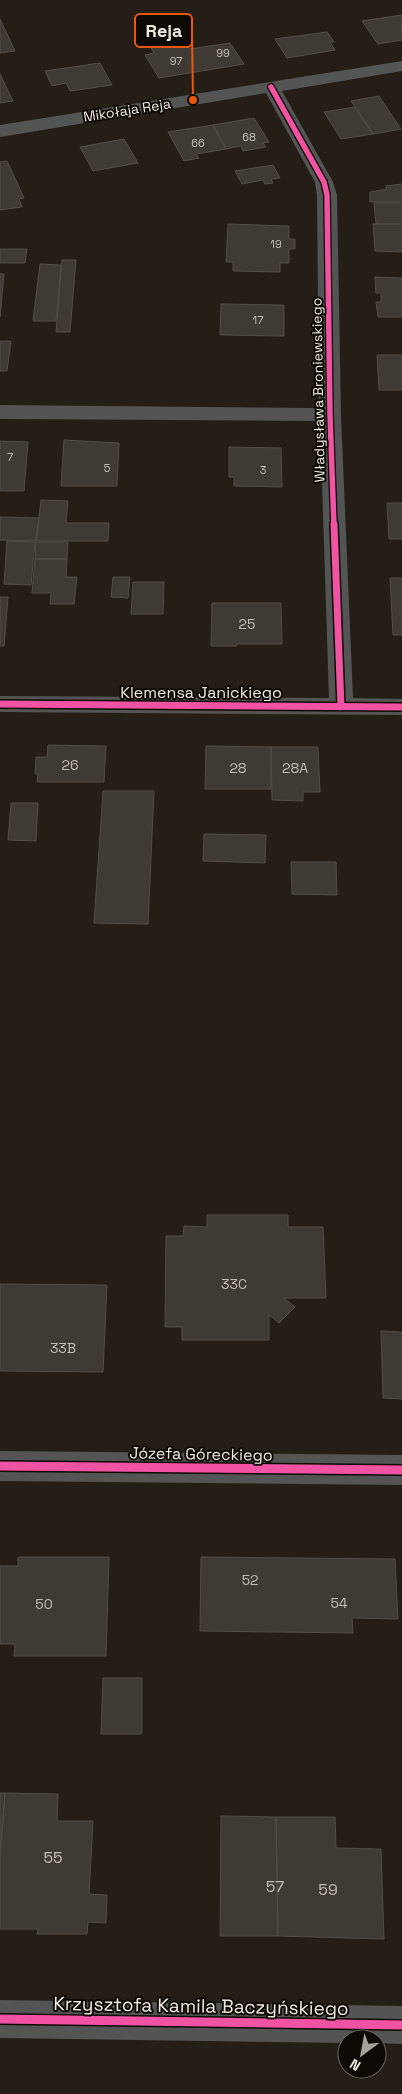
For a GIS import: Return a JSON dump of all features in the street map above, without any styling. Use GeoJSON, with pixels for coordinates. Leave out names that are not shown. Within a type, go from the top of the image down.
{"type":"FeatureCollection","features":[{"type":"Feature","properties":{"kind":"street","name":"Mikołaja Reja"},"geometry":{"type":"LineString","coordinates":[[0,131],[402,66]]}},
{"type":"Feature","properties":{"kind":"street","name":"Władysława Broniewskiego"},"geometry":{"type":"LineString","coordinates":[[271,87],[324,182],[327,195],[330,415],[341,707]]}},
{"type":"Feature","properties":{"kind":"street","name":"Władysława Broniewskiego"},"geometry":{"type":"LineString","coordinates":[[0,412],[330,415]]}},
{"type":"Feature","properties":{"kind":"street","name":"Klemensa Janickiego"},"geometry":{"type":"LineString","coordinates":[[0,704],[402,707]]}},
{"type":"Feature","properties":{"kind":"street","name":"Józefa Góreckiego"},"geometry":{"type":"LineString","coordinates":[[0,1466],[402,1470]]}},
{"type":"Feature","properties":{"kind":"street","name":"Krzysztofa Kamila Baczyńskiego"},"geometry":{"type":"LineString","coordinates":[[0,2019],[402,2025]]}},
{"type":"Feature","properties":{"kind":"building"},"geometry":{"type":"Polygon","coordinates":[[[401,15],[402,40],[378,44],[362,21],[401,15]]]}},
{"type":"Feature","properties":{"kind":"building"},"geometry":{"type":"Polygon","coordinates":[[[0,19],[15,51],[0,53],[0,19]]]}},
{"type":"Feature","properties":{"kind":"building"},"geometry":{"type":"Polygon","coordinates":[[[327,32],[334,42],[330,42],[335,50],[287,58],[275,39],[327,32]]]}},
{"type":"Feature","properties":{"kind":"building"},"geometry":{"type":"Polygon","coordinates":[[[182,37],[190,49],[230,43],[244,64],[159,78],[145,55],[154,53],[151,48],[164,46],[161,40],[182,37]]]}},
{"type":"Feature","properties":{"kind":"building"},"geometry":{"type":"Polygon","coordinates":[[[100,63],[112,85],[70,91],[66,83],[52,86],[45,71],[100,63]]]}},
{"type":"Feature","properties":{"kind":"building"},"geometry":{"type":"Polygon","coordinates":[[[0,74],[13,101],[0,103],[0,74]]]}},
{"type":"Feature","properties":{"kind":"building"},"geometry":{"type":"Polygon","coordinates":[[[379,96],[401,129],[373,134],[351,101],[379,96]]]}},
{"type":"Feature","properties":{"kind":"building"},"geometry":{"type":"Polygon","coordinates":[[[355,107],[373,134],[341,139],[324,112],[355,107]]]}},
{"type":"Feature","properties":{"kind":"building"},"geometry":{"type":"Polygon","coordinates":[[[254,118],[269,142],[263,143],[266,147],[243,151],[241,146],[226,149],[213,125],[254,118]]]}},
{"type":"Feature","properties":{"kind":"building"},"geometry":{"type":"Polygon","coordinates":[[[213,125],[226,149],[196,154],[199,158],[184,161],[168,132],[213,125]]]}},
{"type":"Feature","properties":{"kind":"building"},"geometry":{"type":"Polygon","coordinates":[[[124,139],[138,163],[93,171],[80,147],[124,139]]]}},
{"type":"Feature","properties":{"kind":"building"},"geometry":{"type":"Polygon","coordinates":[[[7,161],[24,198],[19,199],[22,207],[0,210],[0,162],[7,161]]]}},
{"type":"Feature","properties":{"kind":"building"},"geometry":{"type":"Polygon","coordinates":[[[273,165],[280,178],[271,179],[273,183],[265,184],[263,180],[242,184],[235,171],[273,165]]]}},
{"type":"Feature","properties":{"kind":"building"},"geometry":{"type":"Polygon","coordinates":[[[402,184],[402,202],[370,202],[370,192],[387,189],[386,186],[402,184]]]}},
{"type":"Feature","properties":{"kind":"building"},"geometry":{"type":"Polygon","coordinates":[[[374,203],[402,203],[402,224],[376,224],[374,203]]]}},
{"type":"Feature","properties":{"kind":"building"},"geometry":{"type":"Polygon","coordinates":[[[228,224],[289,226],[289,239],[295,239],[295,249],[289,249],[289,263],[280,263],[280,272],[233,271],[233,262],[226,262],[228,224]]]}},
{"type":"Feature","properties":{"kind":"building"},"geometry":{"type":"Polygon","coordinates":[[[373,224],[402,224],[402,252],[375,251],[373,224]]]}},
{"type":"Feature","properties":{"kind":"building"},"geometry":{"type":"Polygon","coordinates":[[[0,249],[27,249],[25,263],[0,263],[0,249]]]}},
{"type":"Feature","properties":{"kind":"building"},"geometry":{"type":"Polygon","coordinates":[[[62,260],[76,260],[70,332],[56,332],[62,260]]]}},
{"type":"Feature","properties":{"kind":"building"},"geometry":{"type":"Polygon","coordinates":[[[40,264],[61,265],[56,321],[33,321],[40,264]]]}},
{"type":"Feature","properties":{"kind":"building"},"geometry":{"type":"Polygon","coordinates":[[[0,274],[4,274],[0,317],[0,274]]]}},
{"type":"Feature","properties":{"kind":"building"},"geometry":{"type":"Polygon","coordinates":[[[375,277],[402,278],[402,317],[378,317],[376,302],[381,302],[381,293],[376,293],[375,277]]]}},
{"type":"Feature","properties":{"kind":"building"},"geometry":{"type":"Polygon","coordinates":[[[221,304],[284,305],[284,336],[220,335],[221,304]]]}},
{"type":"Feature","properties":{"kind":"building"},"geometry":{"type":"Polygon","coordinates":[[[0,341],[11,341],[7,371],[0,371],[0,341]]]}},
{"type":"Feature","properties":{"kind":"building"},"geometry":{"type":"Polygon","coordinates":[[[377,355],[402,355],[402,390],[379,390],[377,355]]]}},
{"type":"Feature","properties":{"kind":"building"},"geometry":{"type":"Polygon","coordinates":[[[64,440],[119,443],[117,486],[61,486],[64,440]]]}},
{"type":"Feature","properties":{"kind":"building"},"geometry":{"type":"Polygon","coordinates":[[[0,441],[28,442],[24,491],[0,491],[0,441]]]}},
{"type":"Feature","properties":{"kind":"building"},"geometry":{"type":"Polygon","coordinates":[[[229,447],[281,448],[282,487],[234,486],[234,477],[229,477],[229,447]]]}},
{"type":"Feature","properties":{"kind":"building"},"geometry":{"type":"Polygon","coordinates":[[[41,500],[68,501],[66,523],[109,523],[108,541],[36,541],[41,500]]]}},
{"type":"Feature","properties":{"kind":"building"},"geometry":{"type":"Polygon","coordinates":[[[387,503],[402,503],[402,539],[389,539],[387,503]]]}},
{"type":"Feature","properties":{"kind":"building"},"geometry":{"type":"Polygon","coordinates":[[[0,517],[39,518],[36,541],[0,540],[0,517]]]}},
{"type":"Feature","properties":{"kind":"building"},"geometry":{"type":"Polygon","coordinates":[[[7,541],[35,542],[31,585],[4,584],[7,541]]]}},
{"type":"Feature","properties":{"kind":"building"},"geometry":{"type":"Polygon","coordinates":[[[36,542],[68,542],[67,559],[35,559],[36,542]]]}},
{"type":"Feature","properties":{"kind":"building"},"geometry":{"type":"Polygon","coordinates":[[[35,559],[67,559],[66,577],[77,577],[74,604],[50,604],[51,593],[32,593],[35,559]]]}},
{"type":"Feature","properties":{"kind":"building"},"geometry":{"type":"Polygon","coordinates":[[[113,577],[130,577],[128,598],[111,597],[113,577]]]}},
{"type":"Feature","properties":{"kind":"building"},"geometry":{"type":"Polygon","coordinates":[[[390,578],[402,578],[402,635],[393,635],[390,578]]]}},
{"type":"Feature","properties":{"kind":"building"},"geometry":{"type":"Polygon","coordinates":[[[133,582],[164,582],[163,614],[131,614],[133,582]]]}},
{"type":"Feature","properties":{"kind":"building"},"geometry":{"type":"Polygon","coordinates":[[[0,597],[8,597],[4,646],[0,646],[0,597]]]}},
{"type":"Feature","properties":{"kind":"building"},"geometry":{"type":"Polygon","coordinates":[[[212,603],[281,603],[282,644],[211,646],[212,603]]]}},
{"type":"Feature","properties":{"kind":"building"},"geometry":{"type":"Polygon","coordinates":[[[48,745],[106,746],[104,782],[37,782],[38,774],[35,774],[36,757],[47,757],[48,745]]]}},
{"type":"Feature","properties":{"kind":"building"},"geometry":{"type":"Polygon","coordinates":[[[206,746],[271,747],[271,789],[205,789],[206,746]]]}},
{"type":"Feature","properties":{"kind":"building"},"geometry":{"type":"Polygon","coordinates":[[[271,747],[318,747],[320,792],[303,792],[303,801],[272,800],[271,747]]]}},
{"type":"Feature","properties":{"kind":"building"},"geometry":{"type":"Polygon","coordinates":[[[103,791],[154,791],[148,924],[94,923],[103,791]]]}},
{"type":"Feature","properties":{"kind":"building"},"geometry":{"type":"Polygon","coordinates":[[[11,803],[38,803],[36,841],[8,840],[11,803]]]}},
{"type":"Feature","properties":{"kind":"building"},"geometry":{"type":"Polygon","coordinates":[[[204,834],[266,835],[265,863],[203,861],[204,834]]]}},
{"type":"Feature","properties":{"kind":"building"},"geometry":{"type":"Polygon","coordinates":[[[291,862],[336,862],[337,895],[292,894],[291,862]]]}},
{"type":"Feature","properties":{"kind":"building"},"geometry":{"type":"Polygon","coordinates":[[[207,1215],[288,1215],[288,1227],[323,1227],[326,1298],[284,1298],[295,1307],[279,1323],[269,1315],[269,1340],[182,1340],[182,1327],[165,1327],[166,1236],[183,1236],[184,1226],[207,1227],[207,1215]]]}},
{"type":"Feature","properties":{"kind":"building"},"geometry":{"type":"Polygon","coordinates":[[[0,1284],[107,1285],[103,1372],[0,1371],[0,1284]]]}},
{"type":"Feature","properties":{"kind":"building"},"geometry":{"type":"Polygon","coordinates":[[[381,1331],[402,1332],[402,1399],[383,1398],[381,1331]]]}},
{"type":"Feature","properties":{"kind":"building"},"geometry":{"type":"Polygon","coordinates":[[[18,1557],[109,1557],[106,1656],[14,1656],[15,1644],[0,1644],[0,1566],[18,1566],[18,1557]]]}},
{"type":"Feature","properties":{"kind":"building"},"geometry":{"type":"Polygon","coordinates":[[[201,1557],[395,1559],[398,1619],[352,1618],[353,1633],[200,1631],[201,1557]]]}},
{"type":"Feature","properties":{"kind":"building"},"geometry":{"type":"Polygon","coordinates":[[[103,1678],[142,1678],[142,1734],[101,1734],[103,1678]]]}},
{"type":"Feature","properties":{"kind":"building"},"geometry":{"type":"Polygon","coordinates":[[[0,1793],[5,1793],[0,1856],[0,1793]]]}},
{"type":"Feature","properties":{"kind":"building"},"geometry":{"type":"Polygon","coordinates":[[[5,1793],[58,1794],[57,1821],[93,1821],[89,1894],[107,1895],[106,1923],[88,1922],[87,1934],[37,1934],[38,1929],[0,1929],[0,1856],[5,1793]]]}},
{"type":"Feature","properties":{"kind":"building"},"geometry":{"type":"Polygon","coordinates":[[[221,1816],[276,1817],[278,1936],[220,1936],[221,1816]]]}},
{"type":"Feature","properties":{"kind":"building"},"geometry":{"type":"Polygon","coordinates":[[[276,1817],[335,1817],[336,1848],[381,1849],[384,1939],[278,1936],[276,1817]]]}},
{"type":"Feature","properties":{"kind":"cycle path"},"geometry":{"type":"LineString","coordinates":[[271,87],[324,182],[327,195],[330,415],[341,707]]}},
{"type":"Feature","properties":{"kind":"cycle path"},"geometry":{"type":"LineString","coordinates":[[0,704],[402,707]]}},
{"type":"Feature","properties":{"kind":"cycle path"},"geometry":{"type":"LineString","coordinates":[[0,1466],[402,1470]]}},
{"type":"Feature","properties":{"kind":"cycle path"},"geometry":{"type":"LineString","coordinates":[[0,2019],[402,2025]]}},
{"type":"Feature","properties":{"kind":"place","name":"Reja"},"geometry":{"type":"Point","coordinates":[193,100]}}]}
